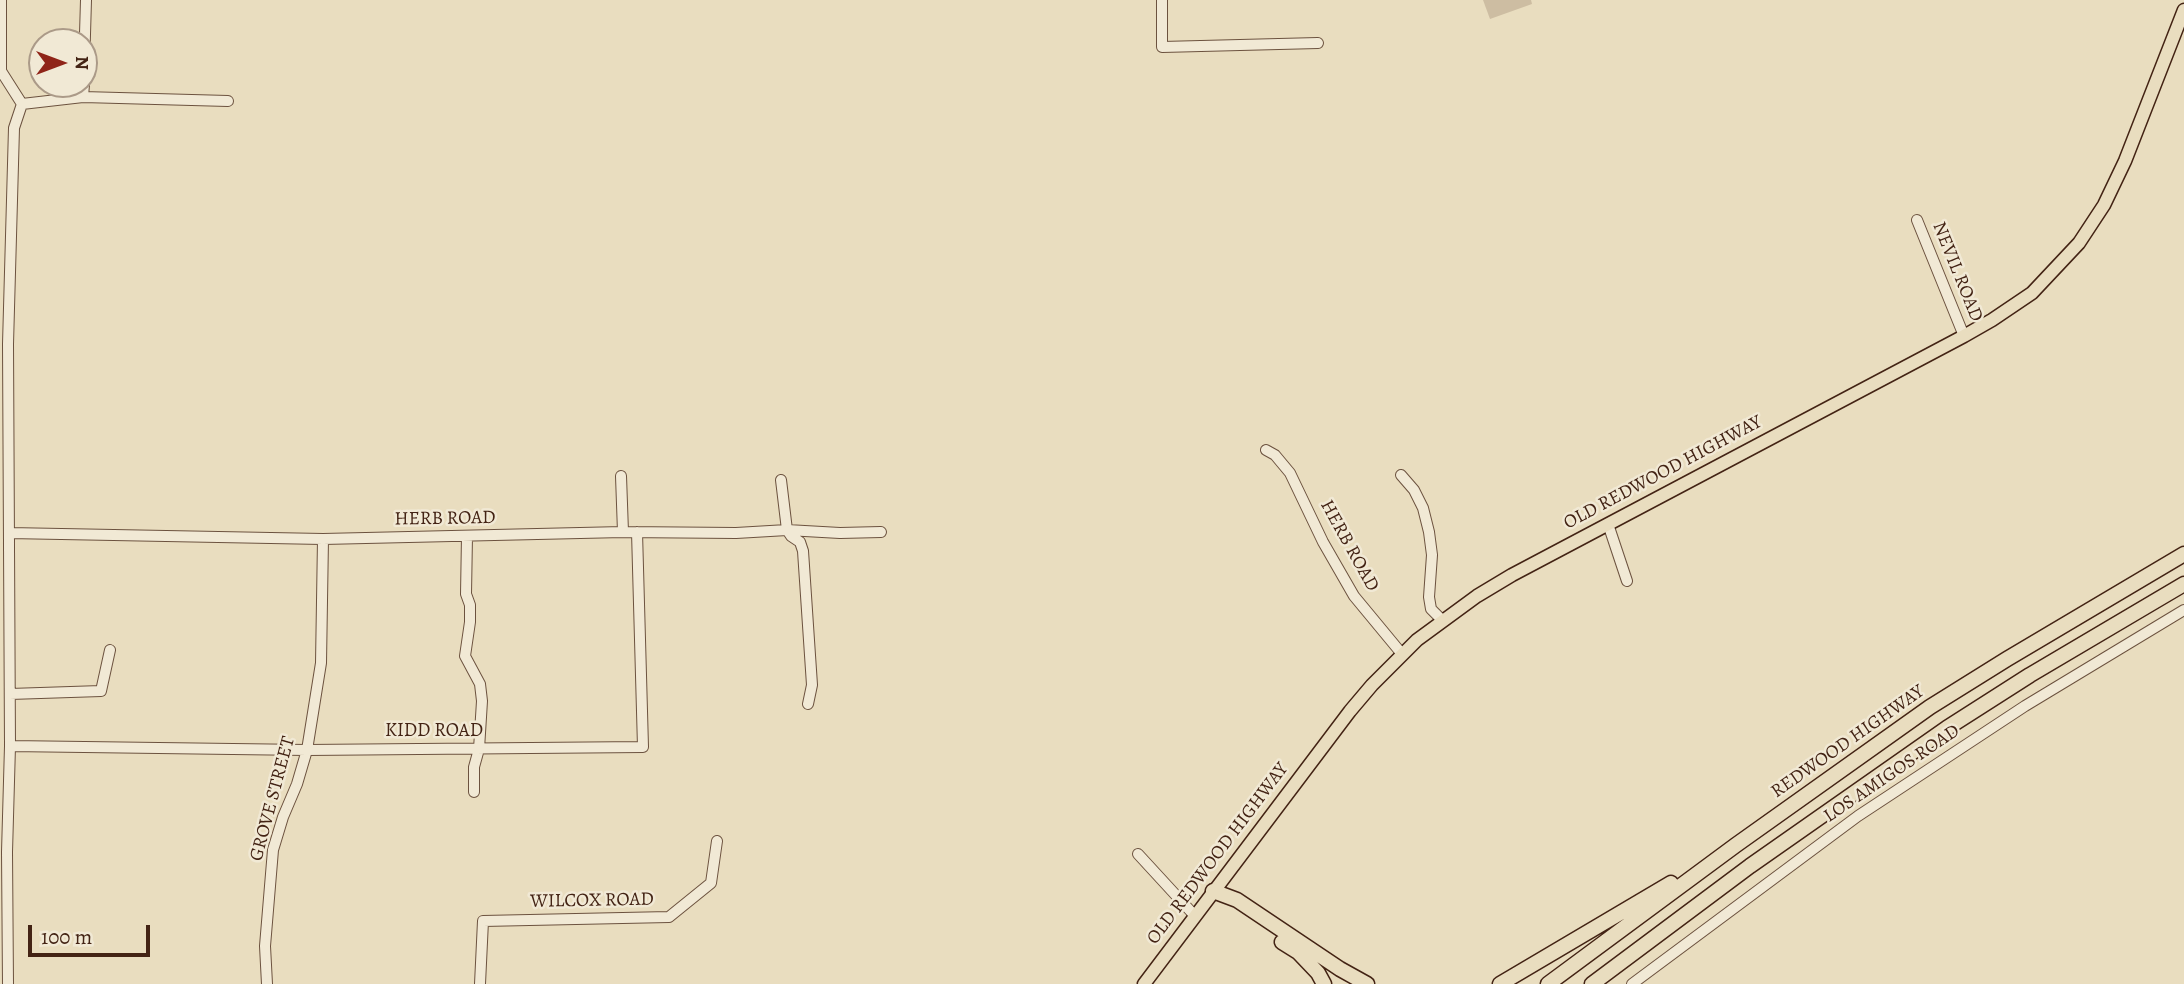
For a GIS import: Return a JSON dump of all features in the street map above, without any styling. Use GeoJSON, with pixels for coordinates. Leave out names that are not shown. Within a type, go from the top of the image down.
{"type":"FeatureCollection","features":[{"type":"Feature","properties":{"kind":"highway","name":"REDWOOD HIGHWAY"},"geometry":{"type":"LineString","coordinates":[[1548,984],[1736,845],[1930,708],[2029,645],[2184,554]]}},
{"type":"Feature","properties":{"kind":"highway"},"geometry":{"type":"LineString","coordinates":[[1592,984],[1750,866],[1947,728],[2030,675],[2184,584]]}},
{"type":"Feature","properties":{"kind":"highway"},"geometry":{"type":"LineString","coordinates":[[1500,984],[1736,845]]}},
{"type":"Feature","properties":{"kind":"highway"},"geometry":{"type":"LineString","coordinates":[[1213,891],[1231,908],[1298,953],[1324,984]]}},
{"type":"Feature","properties":{"kind":"highway"},"geometry":{"type":"LineString","coordinates":[[1213,891],[1237,900],[1367,984]]}},
{"type":"Feature","properties":{"kind":"main road","name":"OLD REDWOOD HIGHWAY"},"geometry":{"type":"LineString","coordinates":[[1144,984],[1350,711],[1402,654],[1442,620],[1512,575],[1964,337],[2032,293],[2079,243],[2116,183],[2184,10]]}},
{"type":"Feature","properties":{"kind":"street"},"geometry":{"type":"LineString","coordinates":[[1,0],[1,71],[22,104]]}},
{"type":"Feature","properties":{"kind":"street"},"geometry":{"type":"LineString","coordinates":[[85,28],[86,0]]}},
{"type":"Feature","properties":{"kind":"street"},"geometry":{"type":"LineString","coordinates":[[1162,0],[1162,47],[1318,43]]}},
{"type":"Feature","properties":{"kind":"street"},"geometry":{"type":"LineString","coordinates":[[98,97],[228,101]]}},
{"type":"Feature","properties":{"kind":"street"},"geometry":{"type":"LineString","coordinates":[[22,104],[74,98]]}},
{"type":"Feature","properties":{"kind":"street"},"geometry":{"type":"LineString","coordinates":[[8,984],[4,852],[4,790],[10,746],[9,694],[5,680],[5,566],[9,533],[4,427],[5,307],[14,128],[22,104]]}},
{"type":"Feature","properties":{"kind":"street","name":"NEVIL ROAD"},"geometry":{"type":"LineString","coordinates":[[1917,220],[1964,337]]}},
{"type":"Feature","properties":{"kind":"street","name":"HERB ROAD"},"geometry":{"type":"LineString","coordinates":[[1266,450],[1290,473],[1323,542],[1354,596],[1402,654]]}},
{"type":"Feature","properties":{"kind":"street"},"geometry":{"type":"LineString","coordinates":[[1401,475],[1414,490],[1423,508],[1432,555],[1429,597],[1431,609],[1442,620]]}},
{"type":"Feature","properties":{"kind":"street"},"geometry":{"type":"LineString","coordinates":[[621,476],[623,532]]}},
{"type":"Feature","properties":{"kind":"street"},"geometry":{"type":"LineString","coordinates":[[781,480],[787,530],[800,542],[803,551],[812,685],[808,704]]}},
{"type":"Feature","properties":{"kind":"street"},"geometry":{"type":"LineString","coordinates":[[1608,524],[1627,581]]}},
{"type":"Feature","properties":{"kind":"street","name":"HERB ROAD"},"geometry":{"type":"LineString","coordinates":[[9,533],[323,539],[623,532],[881,532]]}},
{"type":"Feature","properties":{"kind":"street","name":"KIDD ROAD"},"geometry":{"type":"LineString","coordinates":[[10,746],[307,750],[643,747],[637,532]]}},
{"type":"Feature","properties":{"kind":"street"},"geometry":{"type":"LineString","coordinates":[[467,536],[466,594],[470,605],[470,622],[465,656],[480,684],[482,701],[479,749],[474,767],[474,792]]}},
{"type":"Feature","properties":{"kind":"street","name":"GROVE STREET"},"geometry":{"type":"LineString","coordinates":[[267,984],[265,946],[273,850],[307,750],[321,663],[323,539]]}},
{"type":"Feature","properties":{"kind":"street","name":"LOS AMIGOS ROAD"},"geometry":{"type":"LineString","coordinates":[[1632,984],[1860,815],[2025,706],[2184,610]]}},
{"type":"Feature","properties":{"kind":"street"},"geometry":{"type":"LineString","coordinates":[[9,694],[101,691],[110,650]]}},
{"type":"Feature","properties":{"kind":"street","name":"WILCOX ROAD"},"geometry":{"type":"LineString","coordinates":[[480,984],[483,921],[669,917],[712,883],[717,841]]}},
{"type":"Feature","properties":{"kind":"street"},"geometry":{"type":"LineString","coordinates":[[1138,854],[1195,916]]}},
{"type":"Feature","properties":{"kind":"shaded area"},"geometry":{"type":"Polygon","coordinates":[[[1483,0],[1531,0],[1532,4],[1490,19],[1483,0]]]}}]}
